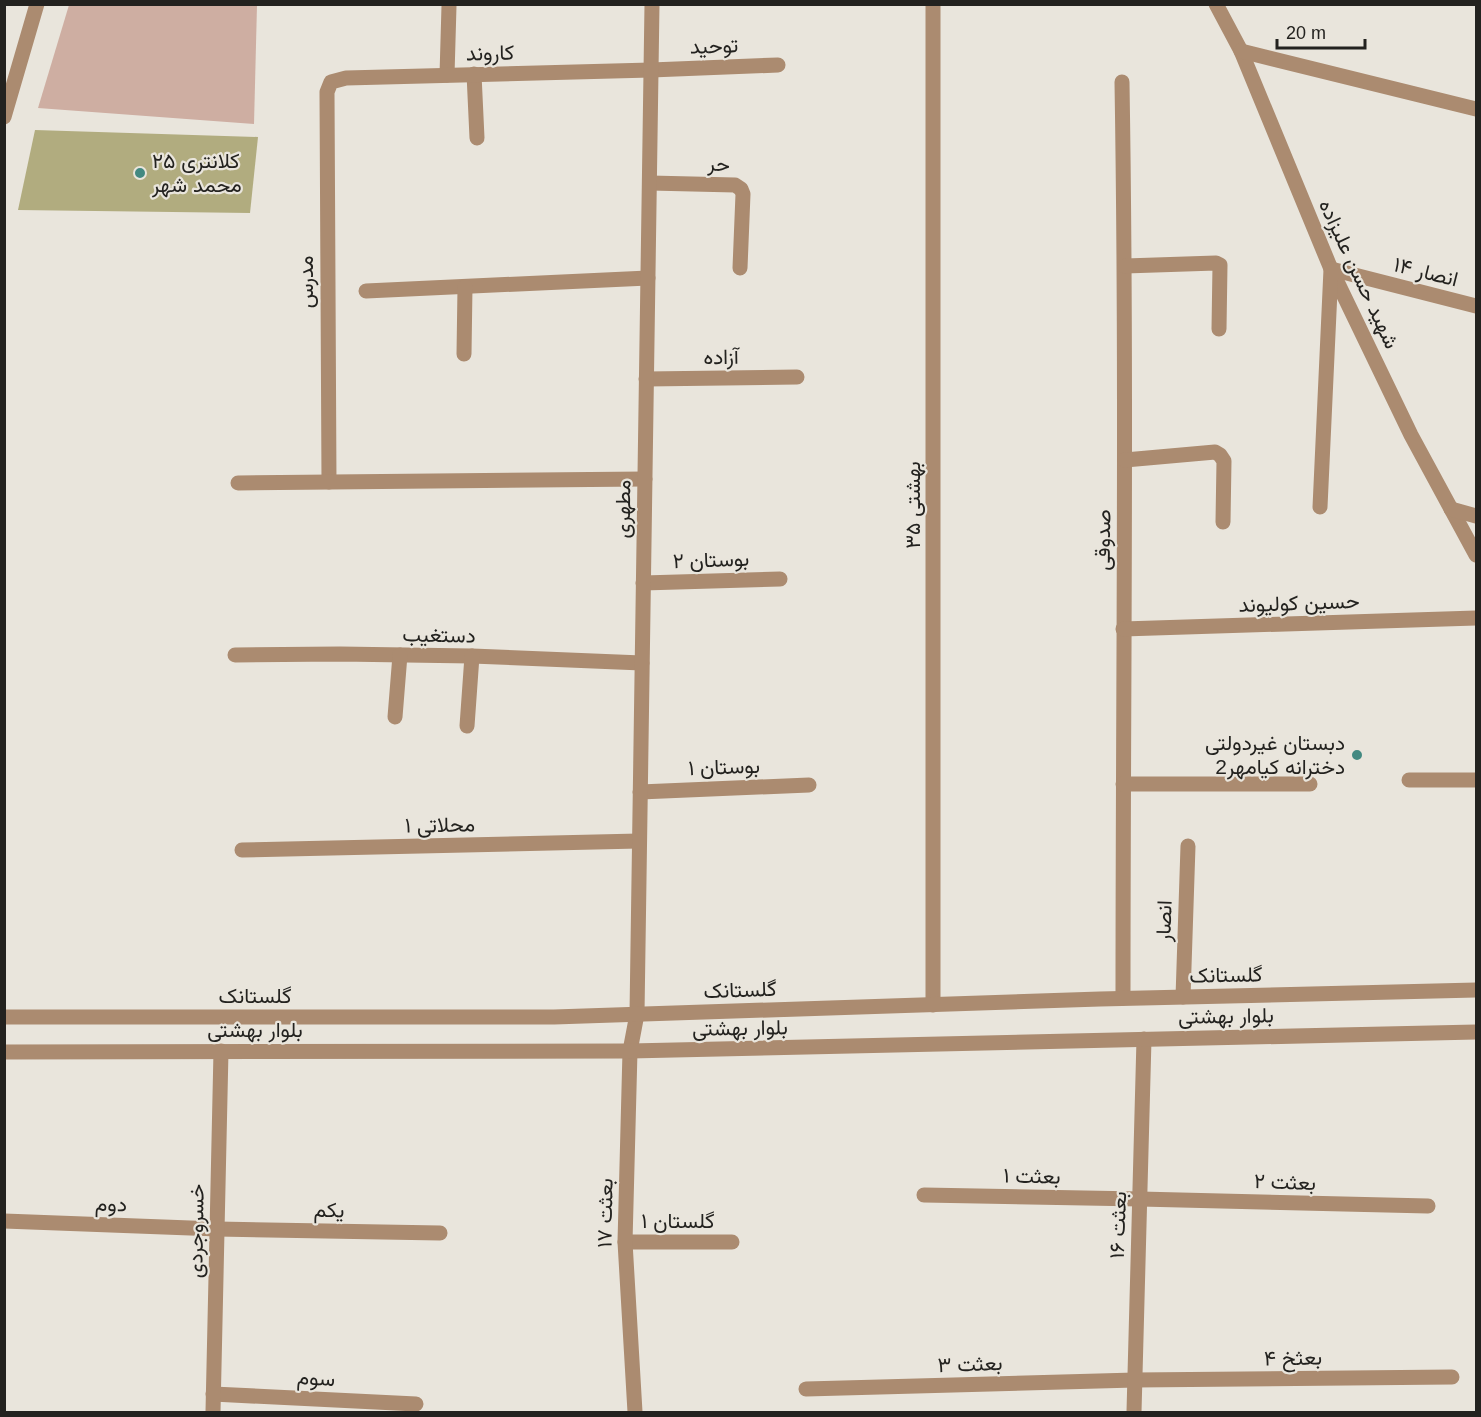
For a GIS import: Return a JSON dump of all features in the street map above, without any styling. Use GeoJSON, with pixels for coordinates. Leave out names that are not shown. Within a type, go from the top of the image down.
{"type":"FeatureCollection","features":[{"type":"Feature","properties":{"kind":"street"},"geometry":{"type":"LineString","coordinates":[[4,117],[37,4]]}},
{"type":"Feature","properties":{"kind":"street","name":"مطهری"},"geometry":{"type":"LineString","coordinates":[[637,1014],[652,4]]}},
{"type":"Feature","properties":{"kind":"street","name":"بهشتی ۳۵"},"geometry":{"type":"LineString","coordinates":[[933,4],[933,1005]]}},
{"type":"Feature","properties":{"kind":"street","name":"شهید حسن علیزاده"},"geometry":{"type":"LineString","coordinates":[[1216,4],[1241,51],[1331,269],[1411,435],[1476,555]]}},
{"type":"Feature","properties":{"kind":"street"},"geometry":{"type":"LineString","coordinates":[[447,75],[448,6]]}},
{"type":"Feature","properties":{"kind":"street"},"geometry":{"type":"LineString","coordinates":[[1241,51],[1476,109]]}},
{"type":"Feature","properties":{"kind":"street","name":"توحید"},"geometry":{"type":"LineString","coordinates":[[651,70],[778,65]]}},
{"type":"Feature","properties":{"kind":"street","name":"کاروند"},"geometry":{"type":"LineString","coordinates":[[331,82],[346,78],[651,70]]}},
{"type":"Feature","properties":{"kind":"street"},"geometry":{"type":"LineString","coordinates":[[474,74],[477,138]]}},
{"type":"Feature","properties":{"kind":"street","name":"مدرس"},"geometry":{"type":"LineString","coordinates":[[329,482],[327,92],[331,82]]}},
{"type":"Feature","properties":{"kind":"street","name":"صدوقی"},"geometry":{"type":"LineString","coordinates":[[1122,82],[1125,266],[1123,998]]}},
{"type":"Feature","properties":{"kind":"street","name":"حر"},"geometry":{"type":"LineString","coordinates":[[650,183],[735,185],[741,189],[743,194],[740,268]]}},
{"type":"Feature","properties":{"kind":"street"},"geometry":{"type":"LineString","coordinates":[[1125,266],[1216,263],[1220,265],[1220,328]]}},
{"type":"Feature","properties":{"kind":"street"},"geometry":{"type":"LineString","coordinates":[[1320,507],[1331,269]]}},
{"type":"Feature","properties":{"kind":"street","name":"انصار ۱۴"},"geometry":{"type":"LineString","coordinates":[[1331,269],[1476,306]]}},
{"type":"Feature","properties":{"kind":"street"},"geometry":{"type":"LineString","coordinates":[[366,291],[648,278]]}},
{"type":"Feature","properties":{"kind":"street"},"geometry":{"type":"LineString","coordinates":[[464,354],[465,287]]}},
{"type":"Feature","properties":{"kind":"street","name":"آزاده"},"geometry":{"type":"LineString","coordinates":[[646,379],[797,377]]}},
{"type":"Feature","properties":{"kind":"street"},"geometry":{"type":"LineString","coordinates":[[1125,460],[1215,452],[1220,455],[1224,461],[1223,522]]}},
{"type":"Feature","properties":{"kind":"street"},"geometry":{"type":"LineString","coordinates":[[238,483],[645,479]]}},
{"type":"Feature","properties":{"kind":"street"},"geometry":{"type":"LineString","coordinates":[[1451,509],[1476,516]]}},
{"type":"Feature","properties":{"kind":"street","name":"بوستان ۲"},"geometry":{"type":"LineString","coordinates":[[644,583],[780,579]]}},
{"type":"Feature","properties":{"kind":"street","name":"حسین کولیوند"},"geometry":{"type":"LineString","coordinates":[[1123,629],[1476,618]]}},
{"type":"Feature","properties":{"kind":"street","name":"دستغیب"},"geometry":{"type":"LineString","coordinates":[[236,655],[472,656],[642,663]]}},
{"type":"Feature","properties":{"kind":"street"},"geometry":{"type":"LineString","coordinates":[[395,717],[400,655]]}},
{"type":"Feature","properties":{"kind":"street"},"geometry":{"type":"LineString","coordinates":[[467,726],[472,656]]}},
{"type":"Feature","properties":{"kind":"street"},"geometry":{"type":"LineString","coordinates":[[1409,780],[1476,780]]}},
{"type":"Feature","properties":{"kind":"street","name":"بوستان ۱"},"geometry":{"type":"LineString","coordinates":[[640,792],[809,784]]}},
{"type":"Feature","properties":{"kind":"street"},"geometry":{"type":"LineString","coordinates":[[1123,784],[1311,784]]}},
{"type":"Feature","properties":{"kind":"street","name":"محلاتی ۱"},"geometry":{"type":"LineString","coordinates":[[242,850],[639,841]]}},
{"type":"Feature","properties":{"kind":"street","name":"انصار"},"geometry":{"type":"LineString","coordinates":[[1183,997],[1188,846]]}},
{"type":"Feature","properties":{"kind":"street","name":"گلستانک"},"geometry":{"type":"LineString","coordinates":[[4,1017],[554,1017],[1123,998],[1476,990]]}},
{"type":"Feature","properties":{"kind":"street","name":"بعثت ۱۷"},"geometry":{"type":"LineString","coordinates":[[635,1413],[625,1242],[630,1052],[637,1014]]}},
{"type":"Feature","properties":{"kind":"street","name":"بلوار بهشتی"},"geometry":{"type":"LineString","coordinates":[[4,1052],[630,1052],[1476,1032]]}},
{"type":"Feature","properties":{"kind":"street","name":"بعثت ۱۶"},"geometry":{"type":"LineString","coordinates":[[1134,1413],[1144,1039]]}},
{"type":"Feature","properties":{"kind":"street","name":"خسروجردی"},"geometry":{"type":"LineString","coordinates":[[213,1413],[221,1051]]}},
{"type":"Feature","properties":{"kind":"street","name":"بعثت ١"},"geometry":{"type":"LineString","coordinates":[[924,1196],[1140,1199]]}},
{"type":"Feature","properties":{"kind":"street","name":"بعثت ۲"},"geometry":{"type":"LineString","coordinates":[[1140,1199],[1428,1206]]}},
{"type":"Feature","properties":{"kind":"street","name":"دوم"},"geometry":{"type":"LineString","coordinates":[[4,1221],[217,1229]]}},
{"type":"Feature","properties":{"kind":"street","name":"یکم"},"geometry":{"type":"LineString","coordinates":[[217,1229],[440,1233]]}},
{"type":"Feature","properties":{"kind":"street","name":"گلستان ۱"},"geometry":{"type":"LineString","coordinates":[[625,1242],[732,1242]]}},
{"type":"Feature","properties":{"kind":"street","name":"بعثخ ۴"},"geometry":{"type":"LineString","coordinates":[[1135,1380],[1452,1377]]}},
{"type":"Feature","properties":{"kind":"street","name":"بعثت ۳"},"geometry":{"type":"LineString","coordinates":[[806,1389],[1135,1380]]}},
{"type":"Feature","properties":{"kind":"street","name":"سوم"},"geometry":{"type":"LineString","coordinates":[[213,1394],[416,1404]]}},
{"type":"Feature","properties":{"kind":"shaded area"},"geometry":{"type":"Polygon","coordinates":[[[69,5],[257,5],[254,124],[38,108],[69,5]]]}},
{"type":"Feature","properties":{"kind":"building","name":"کلانتری ۲۵ محمد شهر"},"geometry":{"type":"Polygon","coordinates":[[[35,130],[258,137],[250,213],[18,210],[35,130]]]}},
{"type":"Feature","properties":{"kind":"place","name":"کلانتری ۲۵ محمد شهر"},"geometry":{"type":"Point","coordinates":[140,173]}},
{"type":"Feature","properties":{"kind":"place","name":"دبستان غیردولتی دخترانه کیامهر2"},"geometry":{"type":"Point","coordinates":[1357,755]}}]}
